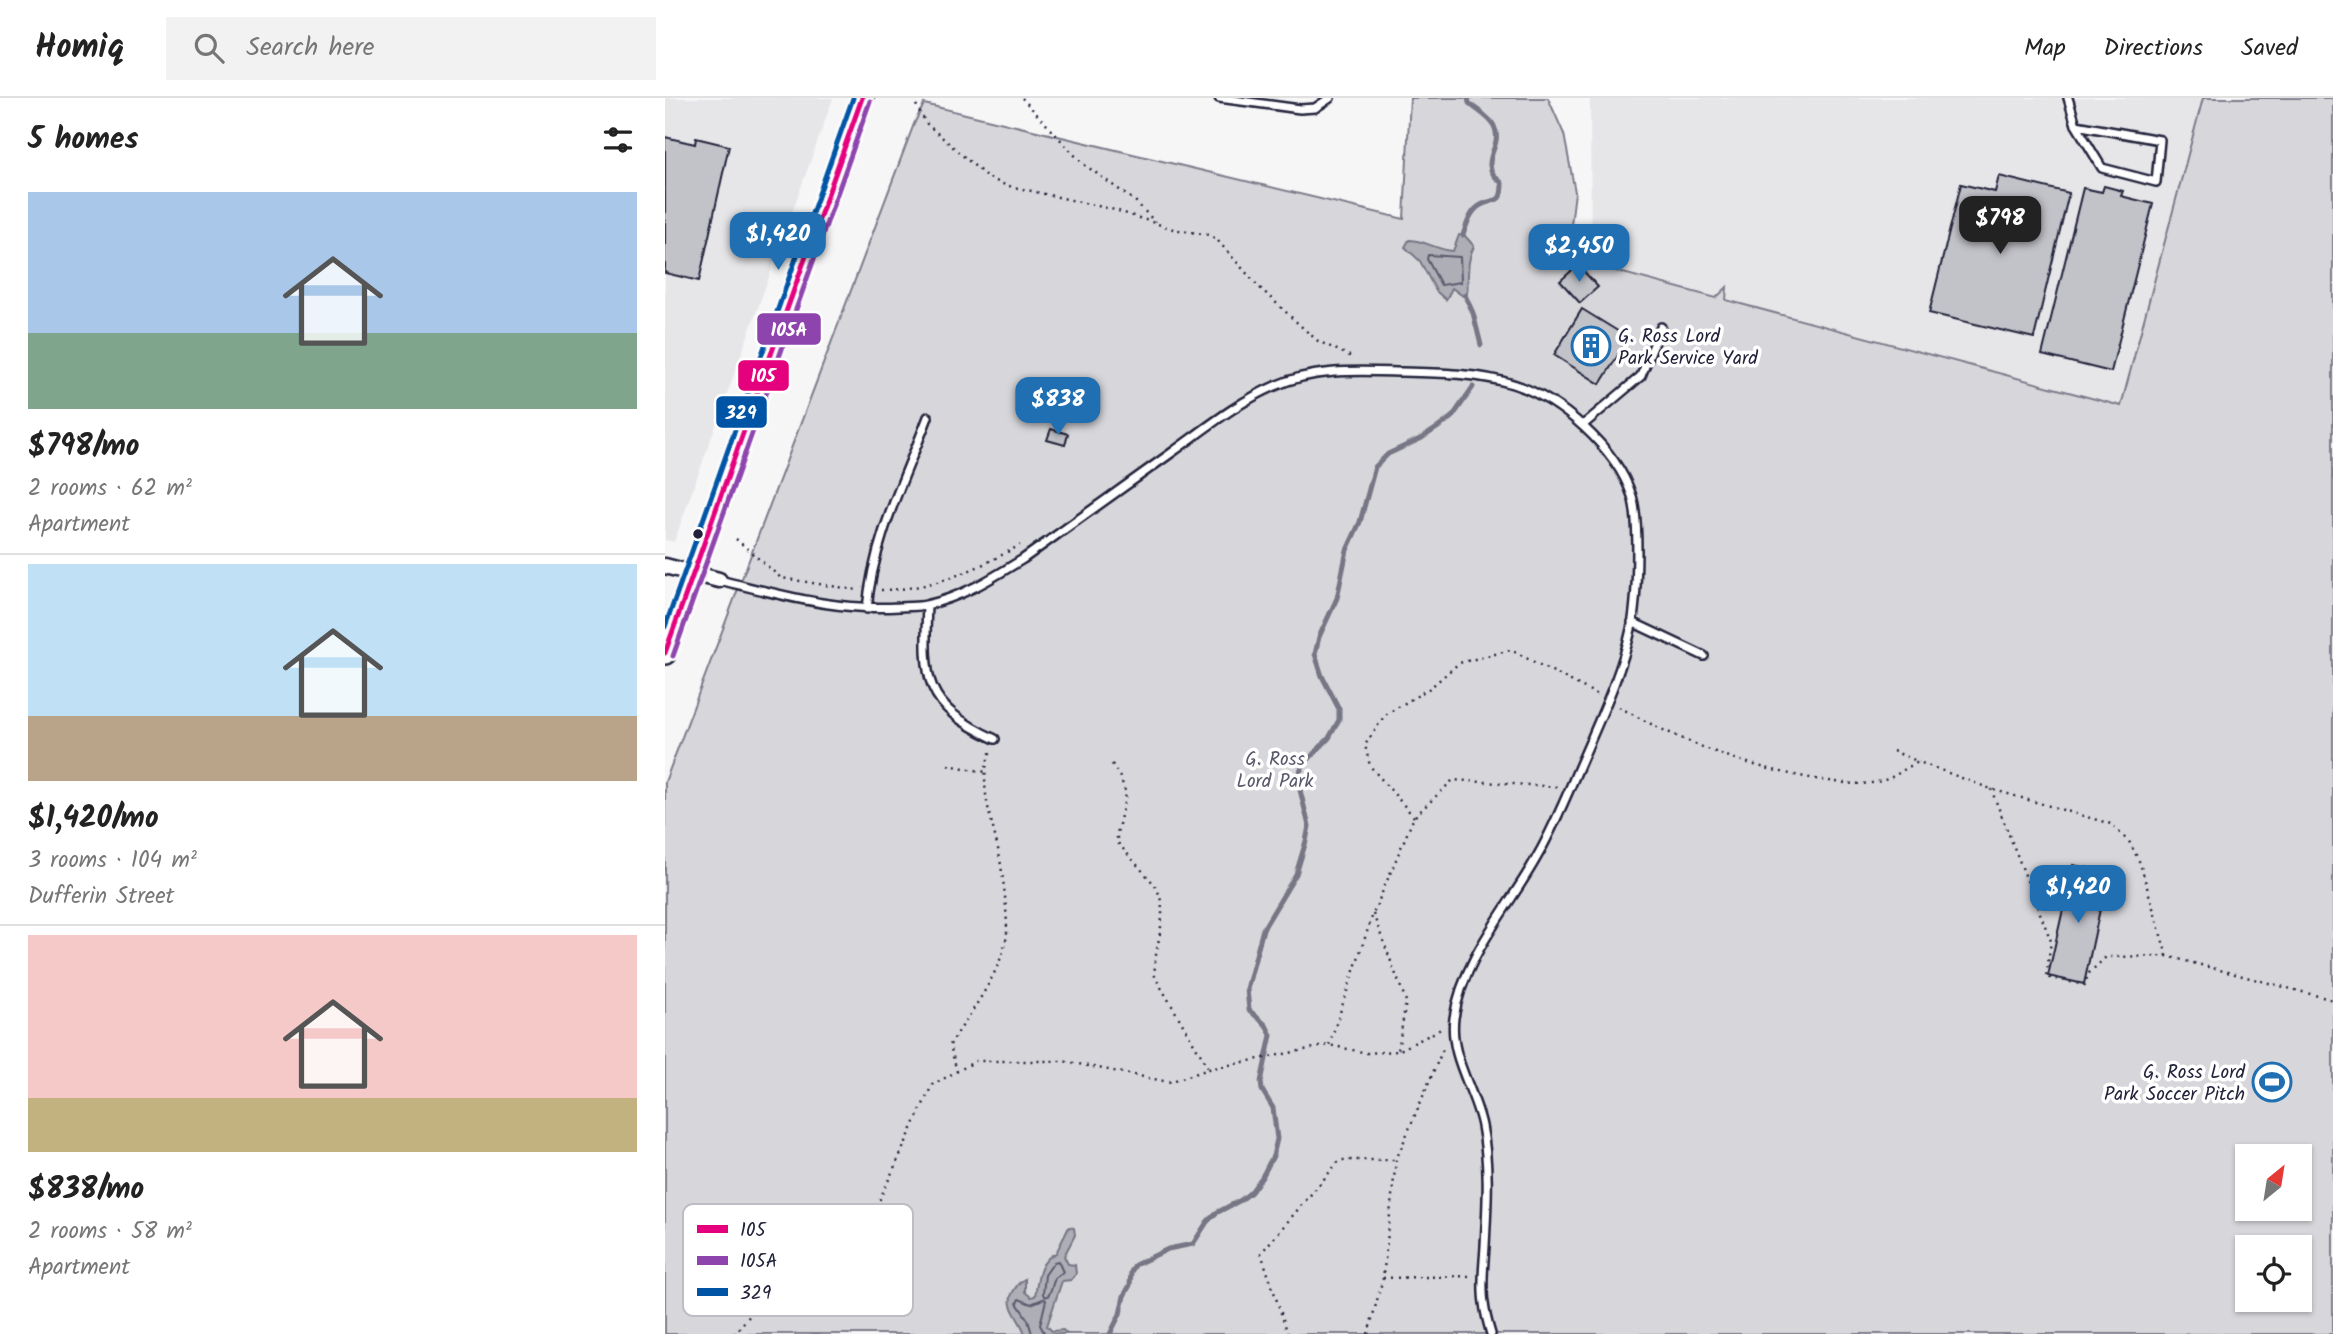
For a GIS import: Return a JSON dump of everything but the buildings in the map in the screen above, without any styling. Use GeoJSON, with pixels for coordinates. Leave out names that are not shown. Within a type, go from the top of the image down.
{"type":"FeatureCollection","features":[{"type":"Feature","properties":{"kind":"main road"},"geometry":{"type":"LineString","coordinates":[[665,653],[862,98]]}},
{"type":"Feature","properties":{"kind":"street"},"geometry":{"type":"LineString","coordinates":[[665,566],[719,580]]}},
{"type":"Feature","properties":{"kind":"lane"},"geometry":{"type":"LineString","coordinates":[[1219,98],[1300,109],[1315,108],[1330,98]]}},
{"type":"Feature","properties":{"kind":"lane"},"geometry":{"type":"LineString","coordinates":[[2068,98],[2076,125],[2102,168],[2156,182],[2160,140],[2076,125]]}},
{"type":"Feature","properties":{"kind":"lane"},"geometry":{"type":"LineString","coordinates":[[1583,425],[1641,376],[1661,327]]}},
{"type":"Feature","properties":{"kind":"lane"},"geometry":{"type":"LineString","coordinates":[[719,580],[812,602],[867,609],[927,605],[996,576],[1230,411],[1276,385],[1307,376],[1332,372],[1378,371],[1490,378],[1515,384],[1540,395],[1583,425],[1615,466],[1631,492],[1635,509],[1632,622],[1608,700],[1570,788],[1539,853],[1471,964],[1454,1023],[1461,1068],[1482,1122],[1489,1174],[1483,1302],[1491,1334]]}},
{"type":"Feature","properties":{"kind":"lane"},"geometry":{"type":"LineString","coordinates":[[867,609],[869,590],[888,515],[927,417]]}},
{"type":"Feature","properties":{"kind":"lane"},"geometry":{"type":"LineString","coordinates":[[927,605],[925,662],[937,696],[955,716],[995,739]]}},
{"type":"Feature","properties":{"kind":"lane"},"geometry":{"type":"LineString","coordinates":[[1632,622],[1704,656]]}},
{"type":"Feature","properties":{"kind":"path"},"geometry":{"type":"LineString","coordinates":[[915,98],[917,108],[927,124],[987,177],[1006,186],[1209,234],[1258,286],[1318,341],[1362,362],[1352,363]]}},
{"type":"Feature","properties":{"kind":"path"},"geometry":{"type":"LineString","coordinates":[[1022,98],[1082,163],[1135,201],[1156,223]]}},
{"type":"Feature","properties":{"kind":"path"},"geometry":{"type":"LineString","coordinates":[[736,539],[781,578],[821,586],[869,590],[903,589],[944,580],[976,568],[1019,545]]}},
{"type":"Feature","properties":{"kind":"path"},"geometry":{"type":"LineString","coordinates":[[1415,817],[1370,766],[1366,745],[1385,715],[1430,688],[1459,663],[1511,650],[1679,737],[1726,757],[1772,771],[1844,783],[1868,783],[1894,776],[1919,762]]}},
{"type":"Feature","properties":{"kind":"path"},"geometry":{"type":"LineString","coordinates":[[957,1072],[950,1045],[998,965],[1007,934],[1000,859],[987,800],[988,755],[995,739]]}},
{"type":"Feature","properties":{"kind":"path"},"geometry":{"type":"LineString","coordinates":[[1893,751],[1991,789],[2111,824],[2130,843],[2140,863],[2167,956]]}},
{"type":"Feature","properties":{"kind":"path"},"geometry":{"type":"LineString","coordinates":[[1112,764],[1126,794],[1117,842],[1154,884],[1162,909],[1154,966],[1155,977],[1209,1069]]}},
{"type":"Feature","properties":{"kind":"path"},"geometry":{"type":"LineString","coordinates":[[949,765],[986,772]]}},
{"type":"Feature","properties":{"kind":"path"},"geometry":{"type":"LineString","coordinates":[[1329,1045],[1373,914],[1415,817],[1453,780],[1570,788]]}},
{"type":"Feature","properties":{"kind":"path"},"geometry":{"type":"LineString","coordinates":[[1991,789],[2051,941],[2046,977],[2085,985],[2088,974],[2106,957],[2167,956],[2333,1000]]}},
{"type":"Feature","properties":{"kind":"path"},"geometry":{"type":"LineString","coordinates":[[1373,914],[1406,1001],[1398,1051]]}},
{"type":"Feature","properties":{"kind":"path"},"geometry":{"type":"LineString","coordinates":[[877,1204],[927,1092],[932,1085],[976,1061],[1063,1061],[1169,1083],[1209,1069],[1329,1045],[1367,1053],[1398,1051],[1454,1023]]}},
{"type":"Feature","properties":{"kind":"path"},"geometry":{"type":"LineString","coordinates":[[1368,1334],[1383,1278],[1396,1160],[1454,1023]]}},
{"type":"Feature","properties":{"kind":"path"},"geometry":{"type":"LineString","coordinates":[[1288,1334],[1261,1253],[1340,1160],[1396,1160]]}},
{"type":"Feature","properties":{"kind":"path"},"geometry":{"type":"LineString","coordinates":[[1383,1278],[1484,1276]]}},
{"type":"Feature","properties":{"kind":"path"},"geometry":{"type":"LineString","coordinates":[[734,1334],[749,1316]]}},
{"type":"Feature","properties":{"kind":"shaded area"},"geometry":{"type":"Polygon","coordinates":[[[665,98],[833,98],[674,542],[665,540],[665,98]]]}},
{"type":"Feature","properties":{"kind":"shaded area"},"geometry":{"type":"Polygon","coordinates":[[[1590,98],[2203,98],[2122,406],[1591,265],[1590,98]]]}},
{"type":"Feature","properties":{"kind":"green space","name":"G. Ross Lord Park"},"geometry":{"type":"Polygon","coordinates":[[[1410,98],[1548,98],[1564,134],[1575,192],[1567,258],[1716,298],[1727,287],[1726,300],[2121,406],[2203,98],[2333,98],[2333,1334],[665,1334],[665,782],[914,124],[924,104],[1404,219],[1410,98]]]}},
{"type":"Feature","properties":{"kind":"water"},"geometry":{"type":"Polygon","coordinates":[[[1459,235],[1465,236],[1474,246],[1469,263],[1467,294],[1463,296],[1452,288],[1446,300],[1436,291],[1420,261],[1405,247],[1409,240],[1415,240],[1453,251],[1459,235]]]}},
{"type":"Feature","properties":{"kind":"water"},"geometry":{"type":"Polygon","coordinates":[[[1069,1227],[1074,1228],[1075,1235],[1064,1256],[1068,1264],[1075,1265],[1076,1274],[1071,1280],[1062,1281],[1047,1326],[1052,1331],[1063,1330],[1067,1334],[1025,1334],[1012,1307],[1011,1297],[1025,1279],[1025,1292],[1031,1297],[1035,1296],[1042,1266],[1056,1253],[1069,1227]]]}},
{"type":"Feature","properties":{"kind":"waterway"},"geometry":{"type":"LineString","coordinates":[[1463,235],[1474,211],[1481,205],[1497,200],[1502,190],[1502,183],[1490,168],[1496,141],[1494,126],[1469,103],[1468,98]]}},
{"type":"Feature","properties":{"kind":"waterway"},"geometry":{"type":"LineString","coordinates":[[1465,295],[1473,313],[1481,345]]}},
{"type":"Feature","properties":{"kind":"waterway"},"geometry":{"type":"LineString","coordinates":[[1110,1334],[1120,1314],[1135,1265],[1168,1249],[1193,1244],[1216,1213],[1251,1192],[1273,1156],[1277,1139],[1273,1108],[1262,1090],[1261,1082],[1271,1035],[1266,1025],[1249,1010],[1247,989],[1263,929],[1296,874],[1306,841],[1309,826],[1300,790],[1300,772],[1303,765],[1329,738],[1339,720],[1339,709],[1322,676],[1315,654],[1319,637],[1337,598],[1347,550],[1360,522],[1375,467],[1388,454],[1422,438],[1453,416],[1473,387]]}},
{"type":"Feature","properties":{"kind":"transit line","name":"329"},"geometry":{"type":"LineString","coordinates":[[665,627],[853,98]]}},
{"type":"Feature","properties":{"kind":"transit line","name":"105"},"geometry":{"type":"LineString","coordinates":[[665,653],[862,98]]}},
{"type":"Feature","properties":{"kind":"transit line","name":"105A"},"geometry":{"type":"LineString","coordinates":[[673,656],[870,101]]}},
{"type":"Feature","properties":{"kind":"place","name":"G. Ross Lord Park Service Yard"},"geometry":{"type":"Point","coordinates":[1591,346]}},
{"type":"Feature","properties":{"kind":"place","name":"G. Ross Lord Park Soccer Pitch"},"geometry":{"type":"Point","coordinates":[2272,1082]}}]}
